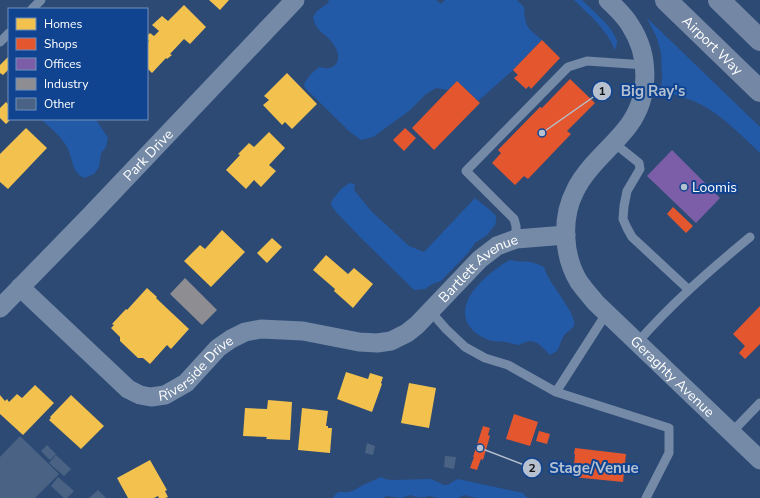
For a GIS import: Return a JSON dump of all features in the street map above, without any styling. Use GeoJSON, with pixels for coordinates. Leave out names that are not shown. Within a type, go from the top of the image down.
{"type":"FeatureCollection","features":[{"type":"Feature","properties":{"kind":"main road","name":"Airport Way"},"geometry":{"type":"LineString","coordinates":[[666,0],[760,91]]}},
{"type":"Feature","properties":{"kind":"main road"},"geometry":{"type":"LineString","coordinates":[[719,0],[760,40]]}},
{"type":"Feature","properties":{"kind":"street","name":"Park Drive"},"geometry":{"type":"LineString","coordinates":[[0,308],[86,220],[295,0]]}},
{"type":"Feature","properties":{"kind":"street"},"geometry":{"type":"LineString","coordinates":[[566,234],[566,220],[574,191],[592,166],[629,125],[639,108],[644,88],[645,76],[643,54],[639,41],[624,17],[608,0]]}},
{"type":"Feature","properties":{"kind":"street","name":"Bartlett Avenue"},"geometry":{"type":"LineString","coordinates":[[407,333],[417,326],[431,312],[480,259],[497,246],[516,239],[566,234]]}},
{"type":"Feature","properties":{"kind":"street","name":"Geraghty Avenue"},"geometry":{"type":"LineString","coordinates":[[566,234],[568,256],[572,268],[586,291],[606,314],[760,460]]}},
{"type":"Feature","properties":{"kind":"street","name":"Riverside Drive"},"geometry":{"type":"LineString","coordinates":[[20,287],[128,389],[140,395],[151,397],[165,395],[179,388],[186,383],[218,348],[244,332],[261,330],[303,331],[359,342],[377,343],[391,340],[407,333]]}},
{"type":"Feature","properties":{"kind":"lane"},"geometry":{"type":"LineString","coordinates":[[33,8],[41,0]]}},
{"type":"Feature","properties":{"kind":"lane"},"geometry":{"type":"LineString","coordinates":[[0,42],[8,33]]}},
{"type":"Feature","properties":{"kind":"lane"},"geometry":{"type":"LineString","coordinates":[[516,239],[516,226],[514,219],[466,171],[568,67],[587,61],[644,65]]}},
{"type":"Feature","properties":{"kind":"lane"},"geometry":{"type":"LineString","coordinates":[[614,143],[640,163],[640,169],[627,191],[623,219],[626,228],[632,237],[689,290]]}},
{"type":"Feature","properties":{"kind":"lane"},"geometry":{"type":"LineString","coordinates":[[637,343],[689,290],[750,237]]}},
{"type":"Feature","properties":{"kind":"lane"},"geometry":{"type":"LineString","coordinates":[[431,312],[465,347],[485,358],[508,365],[556,392],[669,428],[670,453],[646,498]]}},
{"type":"Feature","properties":{"kind":"lane"},"geometry":{"type":"LineString","coordinates":[[556,392],[606,314]]}},
{"type":"Feature","properties":{"kind":"lane"},"geometry":{"type":"LineString","coordinates":[[731,433],[760,403]]}},
{"type":"Feature","properties":{"kind":"shaded area"},"geometry":{"type":"Polygon","coordinates":[[[329,0],[436,0],[441,4],[445,0],[517,0],[524,7],[526,23],[542,40],[513,70],[478,101],[457,81],[448,90],[436,88],[426,94],[409,111],[373,137],[361,140],[350,132],[305,88],[304,84],[310,75],[319,67],[332,67],[338,61],[338,53],[335,46],[317,28],[313,17],[317,11],[328,3],[329,0]]]}},
{"type":"Feature","properties":{"kind":"shaded area"},"geometry":{"type":"Polygon","coordinates":[[[574,0],[582,0],[612,30],[617,41],[615,50],[607,35],[592,17],[574,0]]]}},
{"type":"Feature","properties":{"kind":"shaded area"},"geometry":{"type":"Polygon","coordinates":[[[647,18],[760,127],[760,153],[718,115],[702,105],[664,92],[661,89],[661,53],[657,38],[647,18]]]}},
{"type":"Feature","properties":{"kind":"shaded area"},"geometry":{"type":"Polygon","coordinates":[[[41,120],[97,121],[108,138],[106,147],[101,153],[99,167],[94,174],[84,178],[77,172],[68,149],[63,141],[41,120]]]}},
{"type":"Feature","properties":{"kind":"shaded area"},"geometry":{"type":"Polygon","coordinates":[[[350,183],[355,184],[354,190],[371,211],[409,246],[424,252],[475,198],[496,216],[495,225],[487,235],[475,243],[468,253],[441,281],[432,284],[425,289],[414,290],[360,237],[331,205],[332,200],[342,188],[350,183]]]}},
{"type":"Feature","properties":{"kind":"shaded area"},"geometry":{"type":"Polygon","coordinates":[[[510,260],[531,262],[544,267],[550,281],[567,305],[574,320],[572,329],[565,334],[557,351],[550,355],[536,342],[528,341],[518,345],[491,341],[482,337],[470,327],[465,317],[466,306],[471,295],[479,284],[500,266],[510,260]]]}},
{"type":"Feature","properties":{"kind":"shaded area"},"geometry":{"type":"Polygon","coordinates":[[[381,477],[391,480],[431,479],[444,485],[448,485],[458,479],[523,493],[526,497],[530,498],[477,498],[464,495],[458,498],[439,498],[429,496],[418,497],[411,495],[401,498],[387,496],[382,498],[333,498],[339,492],[349,492],[355,490],[381,477]]]}},
{"type":"Feature","properties":{"kind":"building: Homes"},"geometry":{"type":"Polygon","coordinates":[[[209,0],[229,0],[220,10],[209,0]]]}},
{"type":"Feature","properties":{"kind":"building: Homes"},"geometry":{"type":"Polygon","coordinates":[[[184,5],[206,27],[190,44],[184,39],[170,54],[172,55],[167,59],[166,58],[152,73],[148,69],[148,35],[150,33],[154,36],[159,31],[152,25],[162,16],[168,21],[184,5]]]}},
{"type":"Feature","properties":{"kind":"building: Homes"},"geometry":{"type":"Polygon","coordinates":[[[8,57],[8,70],[3,75],[0,73],[0,65],[8,57]]]}},
{"type":"Feature","properties":{"kind":"building: Homes"},"geometry":{"type":"Polygon","coordinates":[[[287,73],[317,104],[292,129],[285,122],[282,125],[263,105],[269,100],[264,96],[287,73]]]}},
{"type":"Feature","properties":{"kind":"building: Homes"},"geometry":{"type":"Polygon","coordinates":[[[6,102],[8,104],[8,120],[10,120],[6,124],[0,118],[0,108],[6,102]]]}},
{"type":"Feature","properties":{"kind":"building: Homes"},"geometry":{"type":"Polygon","coordinates":[[[26,128],[47,148],[8,189],[0,182],[0,154],[26,128]]]}},
{"type":"Feature","properties":{"kind":"building: Homes"},"geometry":{"type":"Polygon","coordinates":[[[269,132],[285,148],[269,165],[276,171],[261,187],[254,180],[246,189],[226,170],[240,155],[238,154],[249,143],[254,147],[269,132]]]}},
{"type":"Feature","properties":{"kind":"building: Homes"},"geometry":{"type":"Polygon","coordinates":[[[222,230],[245,252],[211,287],[184,261],[200,245],[205,249],[222,230]]]}},
{"type":"Feature","properties":{"kind":"building: Homes"},"geometry":{"type":"Polygon","coordinates":[[[272,238],[282,247],[267,263],[257,253],[272,238]]]}},
{"type":"Feature","properties":{"kind":"building: Homes"},"geometry":{"type":"Polygon","coordinates":[[[326,255],[348,274],[354,268],[373,284],[353,308],[334,291],[335,289],[313,270],[326,255]]]}},
{"type":"Feature","properties":{"kind":"building: Homes"},"geometry":{"type":"Polygon","coordinates":[[[147,288],[189,329],[171,349],[167,345],[150,364],[143,358],[138,358],[120,341],[120,337],[111,328],[114,325],[112,324],[147,288]]]}},
{"type":"Feature","properties":{"kind":"building: Homes"},"geometry":{"type":"Polygon","coordinates":[[[346,372],[368,379],[370,373],[383,377],[372,412],[337,399],[346,372]]]}},
{"type":"Feature","properties":{"kind":"building: Homes"},"geometry":{"type":"Polygon","coordinates":[[[409,383],[436,388],[429,428],[401,423],[409,383]]]}},
{"type":"Feature","properties":{"kind":"building: Homes"},"geometry":{"type":"Polygon","coordinates":[[[35,385],[54,403],[23,435],[0,414],[0,395],[5,401],[7,399],[9,402],[17,394],[22,398],[35,385]]]}},
{"type":"Feature","properties":{"kind":"building: Homes"},"geometry":{"type":"Polygon","coordinates":[[[71,395],[104,426],[81,449],[49,420],[51,418],[50,417],[71,395]]]}},
{"type":"Feature","properties":{"kind":"building: Homes"},"geometry":{"type":"Polygon","coordinates":[[[268,400],[292,402],[290,440],[243,436],[245,408],[267,409],[268,400]]]}},
{"type":"Feature","properties":{"kind":"building: Homes"},"geometry":{"type":"Polygon","coordinates":[[[302,408],[328,411],[326,426],[328,426],[328,428],[332,428],[330,453],[298,450],[302,408]]]}},
{"type":"Feature","properties":{"kind":"building: Homes"},"geometry":{"type":"Polygon","coordinates":[[[150,460],[167,490],[165,491],[168,497],[159,498],[158,496],[154,498],[128,498],[117,478],[150,460]]]}},
{"type":"Feature","properties":{"kind":"building: Shops"},"geometry":{"type":"Polygon","coordinates":[[[542,40],[560,58],[531,89],[529,86],[526,89],[514,78],[518,75],[513,70],[542,40]]]}},
{"type":"Feature","properties":{"kind":"building: Shops"},"geometry":{"type":"Polygon","coordinates":[[[570,79],[595,103],[567,131],[571,134],[528,179],[524,176],[515,185],[492,163],[501,153],[498,150],[570,79]]]}},
{"type":"Feature","properties":{"kind":"building: Shops"},"geometry":{"type":"Polygon","coordinates":[[[457,81],[480,103],[434,150],[412,128],[457,81]]]}},
{"type":"Feature","properties":{"kind":"building: Shops"},"geometry":{"type":"Polygon","coordinates":[[[405,128],[416,138],[404,151],[393,140],[405,128]]]}},
{"type":"Feature","properties":{"kind":"building: Shops"},"geometry":{"type":"Polygon","coordinates":[[[673,207],[693,226],[686,233],[667,214],[673,207]]]}},
{"type":"Feature","properties":{"kind":"building: Shops"},"geometry":{"type":"Polygon","coordinates":[[[760,306],[760,344],[745,359],[739,353],[745,346],[733,334],[760,306]]]}},
{"type":"Feature","properties":{"kind":"building: Shops"},"geometry":{"type":"Polygon","coordinates":[[[514,414],[538,422],[530,446],[506,439],[514,414]]]}},
{"type":"Feature","properties":{"kind":"building: Shops"},"geometry":{"type":"Polygon","coordinates":[[[483,426],[490,428],[488,435],[490,436],[483,460],[481,459],[477,470],[470,468],[483,426]]]}},
{"type":"Feature","properties":{"kind":"building: Shops"},"geometry":{"type":"Polygon","coordinates":[[[539,431],[550,434],[547,444],[536,441],[539,431]]]}},
{"type":"Feature","properties":{"kind":"building: Shops"},"geometry":{"type":"Polygon","coordinates":[[[575,448],[626,454],[623,482],[573,477],[575,448]]]}},
{"type":"Feature","properties":{"kind":"building: Offices","name":"Loomis"},"geometry":{"type":"Polygon","coordinates":[[[672,150],[720,198],[696,223],[647,176],[672,150]]]}},
{"type":"Feature","properties":{"kind":"building: Industry"},"geometry":{"type":"Polygon","coordinates":[[[185,278],[217,310],[202,325],[170,294],[185,278]]]}},
{"type":"Feature","properties":{"kind":"building: Other"},"geometry":{"type":"Polygon","coordinates":[[[20,436],[59,474],[35,498],[0,498],[0,457],[20,436]]]}},
{"type":"Feature","properties":{"kind":"building: Other"},"geometry":{"type":"Polygon","coordinates":[[[367,443],[375,446],[373,455],[365,453],[367,443]]]}},
{"type":"Feature","properties":{"kind":"building: Other"},"geometry":{"type":"Polygon","coordinates":[[[47,445],[56,454],[50,460],[41,451],[47,445]]]}},
{"type":"Feature","properties":{"kind":"building: Other"},"geometry":{"type":"Polygon","coordinates":[[[56,455],[71,469],[64,476],[49,463],[56,455]]]}},
{"type":"Feature","properties":{"kind":"building: Other"},"geometry":{"type":"Polygon","coordinates":[[[445,456],[456,457],[454,469],[444,467],[445,456]]]}},
{"type":"Feature","properties":{"kind":"building: Other"},"geometry":{"type":"Polygon","coordinates":[[[58,477],[74,491],[67,498],[64,498],[51,486],[58,477]]]}},
{"type":"Feature","properties":{"kind":"building: Other"},"geometry":{"type":"Polygon","coordinates":[[[98,490],[106,498],[89,498],[98,490]]]}},
{"type":"Feature","properties":{"kind":"place","name":"Big Ray's"},"geometry":{"type":"Point","coordinates":[542,133]}},
{"type":"Feature","properties":{"kind":"place","name":"Loomis"},"geometry":{"type":"Point","coordinates":[684,187]}},
{"type":"Feature","properties":{"kind":"place","name":"Stage/Venue"},"geometry":{"type":"Point","coordinates":[480,448]}}]}
